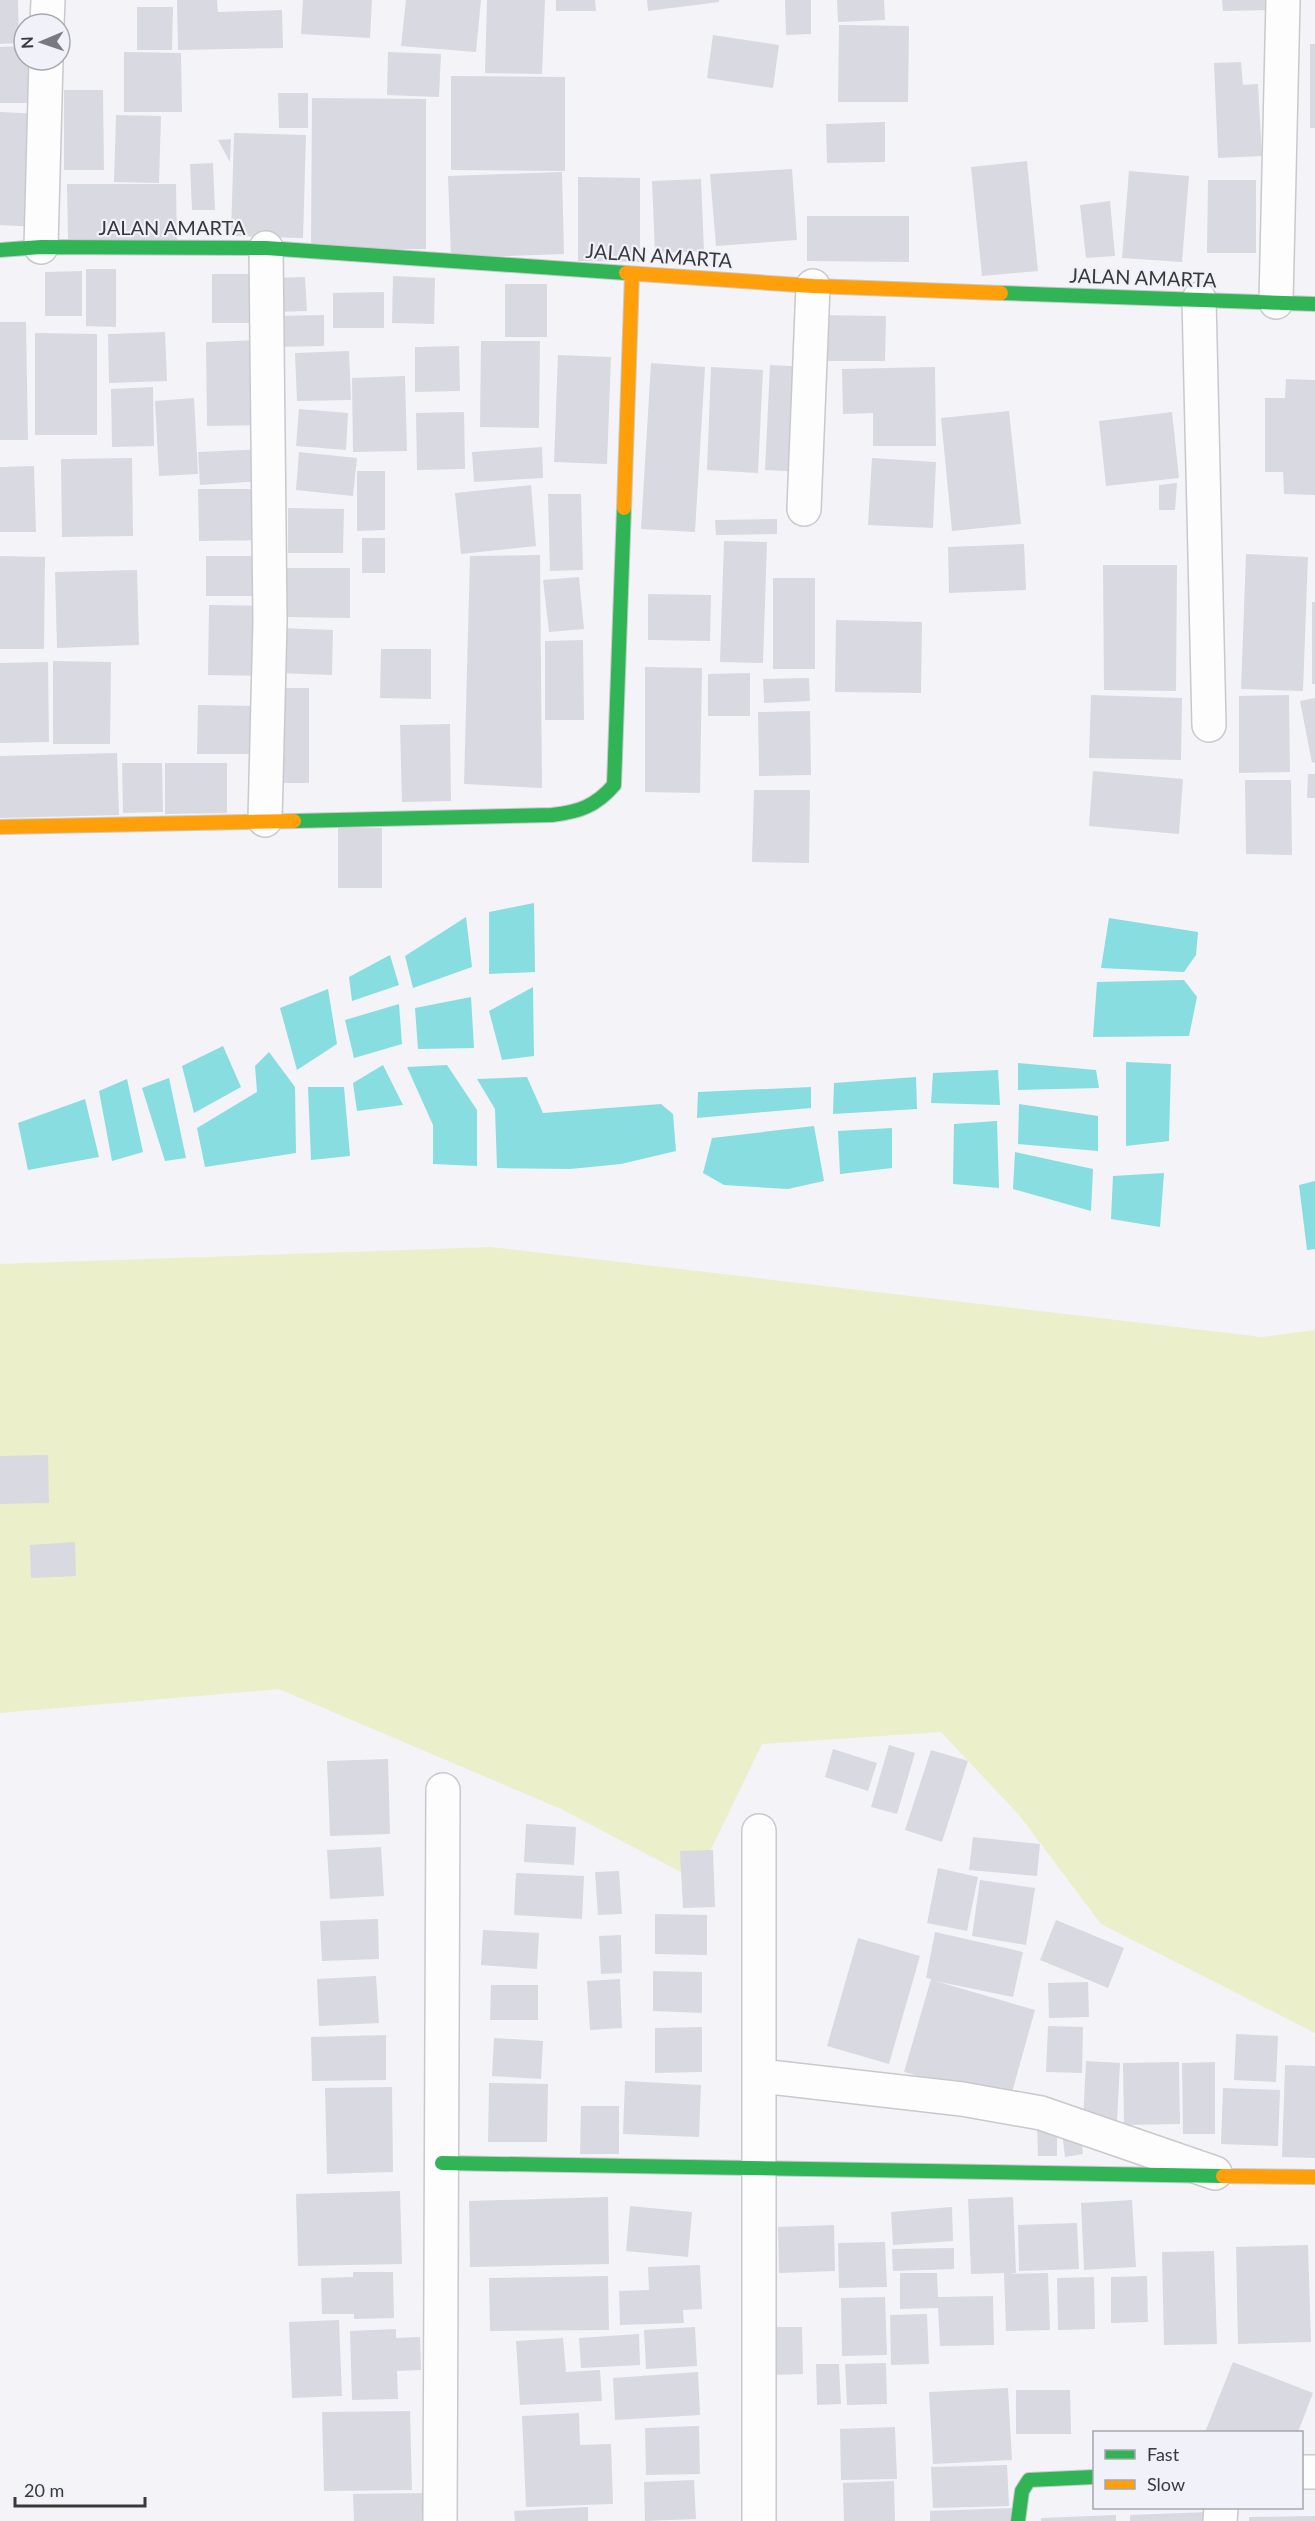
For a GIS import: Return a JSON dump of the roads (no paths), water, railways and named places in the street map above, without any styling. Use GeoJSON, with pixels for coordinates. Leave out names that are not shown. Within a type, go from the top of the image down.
{"type":"FeatureCollection","features":[{"type":"Feature","properties":{"kind":"street"},"geometry":{"type":"LineString","coordinates":[[1276,302],[1283,0]]}},
{"type":"Feature","properties":{"kind":"street"},"geometry":{"type":"LineString","coordinates":[[41,247],[46,72]]}},
{"type":"Feature","properties":{"kind":"street","name":"JALAN AMARTA"},"geometry":{"type":"LineString","coordinates":[[0,250],[41,247],[266,248],[813,286],[1315,304]]}},
{"type":"Feature","properties":{"kind":"street"},"geometry":{"type":"LineString","coordinates":[[265,820],[270,622],[266,248]]}},
{"type":"Feature","properties":{"kind":"street"},"geometry":{"type":"LineString","coordinates":[[0,827],[552,815],[585,811],[600,803],[614,785],[632,273]]}},
{"type":"Feature","properties":{"kind":"street"},"geometry":{"type":"LineString","coordinates":[[804,509],[813,286]]}},
{"type":"Feature","properties":{"kind":"street"},"geometry":{"type":"LineString","coordinates":[[1199,299],[1209,725]]}},
{"type":"Feature","properties":{"kind":"street"},"geometry":{"type":"LineString","coordinates":[[440,2521],[443,1790]]}},
{"type":"Feature","properties":{"kind":"street"},"geometry":{"type":"LineString","coordinates":[[759,1831],[759,2521]]}},
{"type":"Feature","properties":{"kind":"street"},"geometry":{"type":"LineString","coordinates":[[760,2076],[962,2099],[1041,2113],[1222,2176]]}},
{"type":"Feature","properties":{"kind":"street"},"geometry":{"type":"LineString","coordinates":[[442,2163],[758,2170],[1315,2176]]}},
{"type":"Feature","properties":{"kind":"street"},"geometry":{"type":"LineString","coordinates":[[1018,2521],[1022,2491],[1029,2480],[1093,2477]]}},
{"type":"Feature","properties":{"kind":"water"},"geometry":{"type":"Polygon","coordinates":[[[534,903],[535,972],[489,974],[489,912],[534,903]]]}},
{"type":"Feature","properties":{"kind":"water"},"geometry":{"type":"Polygon","coordinates":[[[466,917],[472,967],[413,988],[405,956],[466,917]]]}},
{"type":"Feature","properties":{"kind":"water"},"geometry":{"type":"Polygon","coordinates":[[[1109,918],[1198,932],[1196,955],[1184,972],[1101,968],[1109,918]]]}},
{"type":"Feature","properties":{"kind":"water"},"geometry":{"type":"Polygon","coordinates":[[[390,955],[399,985],[352,1001],[349,977],[390,955]]]}},
{"type":"Feature","properties":{"kind":"water"},"geometry":{"type":"Polygon","coordinates":[[[1184,980],[1197,997],[1189,1036],[1093,1037],[1097,982],[1184,980]]]}},
{"type":"Feature","properties":{"kind":"water"},"geometry":{"type":"Polygon","coordinates":[[[533,987],[534,1056],[502,1060],[489,1011],[533,987]]]}},
{"type":"Feature","properties":{"kind":"water"},"geometry":{"type":"Polygon","coordinates":[[[328,989],[337,1044],[297,1070],[280,1008],[328,989]]]}},
{"type":"Feature","properties":{"kind":"water"},"geometry":{"type":"Polygon","coordinates":[[[471,997],[474,1048],[418,1049],[415,1008],[471,997]]]}},
{"type":"Feature","properties":{"kind":"water"},"geometry":{"type":"Polygon","coordinates":[[[399,1004],[402,1044],[354,1058],[345,1020],[399,1004]]]}},
{"type":"Feature","properties":{"kind":"water"},"geometry":{"type":"Polygon","coordinates":[[[223,1046],[241,1087],[194,1113],[182,1066],[223,1046]]]}},
{"type":"Feature","properties":{"kind":"water"},"geometry":{"type":"Polygon","coordinates":[[[269,1052],[295,1087],[296,1153],[205,1167],[197,1128],[257,1092],[255,1066],[269,1052]]]}},
{"type":"Feature","properties":{"kind":"water"},"geometry":{"type":"Polygon","coordinates":[[[1126,1062],[1171,1064],[1169,1141],[1126,1146],[1126,1062]]]}},
{"type":"Feature","properties":{"kind":"water"},"geometry":{"type":"Polygon","coordinates":[[[1018,1063],[1096,1070],[1099,1088],[1018,1090],[1018,1063]]]}},
{"type":"Feature","properties":{"kind":"water"},"geometry":{"type":"Polygon","coordinates":[[[383,1065],[403,1105],[357,1111],[353,1083],[383,1065]]]}},
{"type":"Feature","properties":{"kind":"water"},"geometry":{"type":"Polygon","coordinates":[[[447,1065],[477,1110],[477,1166],[433,1164],[433,1125],[407,1067],[447,1065]]]}},
{"type":"Feature","properties":{"kind":"water"},"geometry":{"type":"Polygon","coordinates":[[[998,1070],[1000,1105],[931,1103],[933,1073],[998,1070]]]}},
{"type":"Feature","properties":{"kind":"water"},"geometry":{"type":"Polygon","coordinates":[[[527,1077],[543,1113],[661,1104],[673,1114],[676,1151],[621,1164],[570,1169],[497,1168],[495,1109],[477,1079],[527,1077]]]}},
{"type":"Feature","properties":{"kind":"water"},"geometry":{"type":"Polygon","coordinates":[[[916,1077],[917,1109],[833,1114],[834,1083],[916,1077]]]}},
{"type":"Feature","properties":{"kind":"water"},"geometry":{"type":"Polygon","coordinates":[[[169,1078],[186,1158],[165,1161],[142,1088],[169,1078]]]}},
{"type":"Feature","properties":{"kind":"water"},"geometry":{"type":"Polygon","coordinates":[[[127,1079],[143,1152],[112,1161],[99,1091],[127,1079]]]}},
{"type":"Feature","properties":{"kind":"water"},"geometry":{"type":"Polygon","coordinates":[[[308,1087],[344,1087],[350,1156],[311,1160],[308,1087]]]}},
{"type":"Feature","properties":{"kind":"water"},"geometry":{"type":"Polygon","coordinates":[[[811,1087],[811,1108],[697,1118],[698,1092],[811,1087]]]}},
{"type":"Feature","properties":{"kind":"water"},"geometry":{"type":"Polygon","coordinates":[[[85,1099],[99,1157],[28,1170],[18,1123],[85,1099]]]}},
{"type":"Feature","properties":{"kind":"water"},"geometry":{"type":"Polygon","coordinates":[[[1019,1104],[1098,1116],[1098,1151],[1018,1144],[1019,1104]]]}},
{"type":"Feature","properties":{"kind":"water"},"geometry":{"type":"Polygon","coordinates":[[[997,1121],[999,1188],[953,1184],[954,1124],[997,1121]]]}},
{"type":"Feature","properties":{"kind":"water"},"geometry":{"type":"Polygon","coordinates":[[[814,1126],[824,1181],[788,1189],[724,1185],[703,1173],[712,1138],[814,1126]]]}},
{"type":"Feature","properties":{"kind":"water"},"geometry":{"type":"Polygon","coordinates":[[[892,1128],[892,1168],[840,1174],[838,1131],[892,1128]]]}},
{"type":"Feature","properties":{"kind":"water"},"geometry":{"type":"Polygon","coordinates":[[[1015,1152],[1093,1169],[1091,1211],[1013,1189],[1015,1152]]]}},
{"type":"Feature","properties":{"kind":"water"},"geometry":{"type":"Polygon","coordinates":[[[1164,1173],[1160,1227],[1111,1219],[1113,1176],[1164,1173]]]}},
{"type":"Feature","properties":{"kind":"water"},"geometry":{"type":"Polygon","coordinates":[[[1315,1181],[1315,1249],[1307,1250],[1299,1185],[1315,1181]]]}}]}
